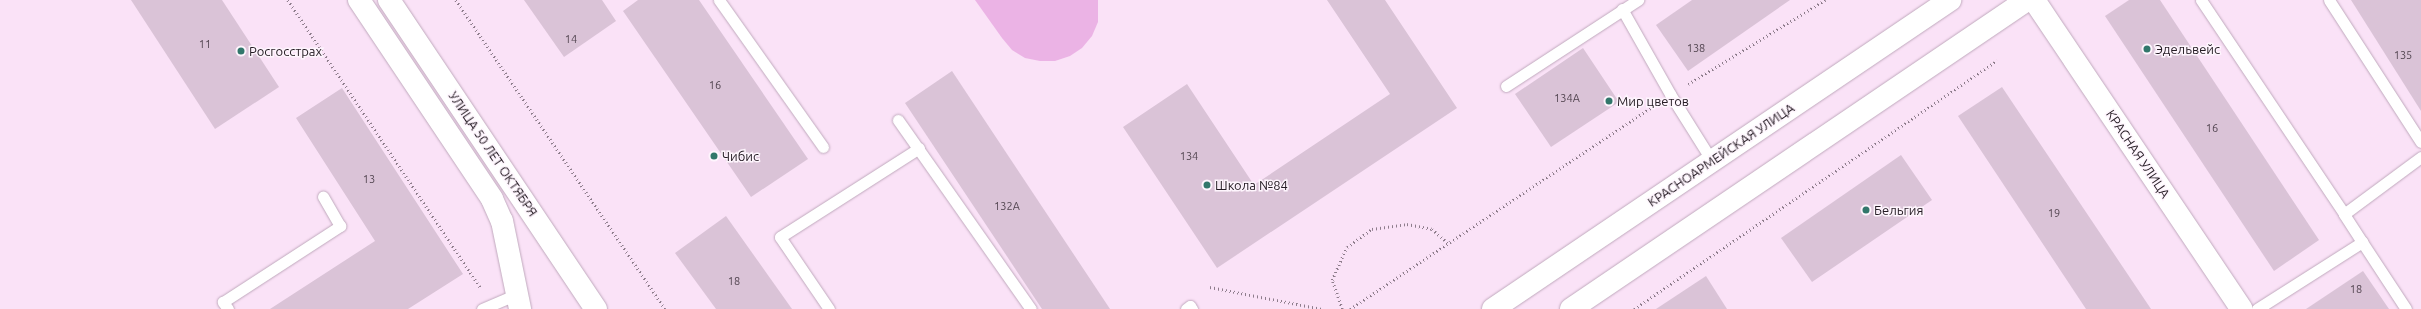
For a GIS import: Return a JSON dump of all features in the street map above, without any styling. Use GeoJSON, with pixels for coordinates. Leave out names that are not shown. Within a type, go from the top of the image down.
{"type":"FeatureCollection","features":[{"type":"Feature","properties":{"kind":"main road","name":"УЛИЦА 50 ЛЕТ ОКТЯБРЯ"},"geometry":{"type":"LineString","coordinates":[[359,0],[492,199],[502,221],[519,301]]}},
{"type":"Feature","properties":{"kind":"main road","name":"УЛИЦА 50 ЛЕТ ОКТЯБРЯ"},"geometry":{"type":"LineString","coordinates":[[389,0],[596,309]]}},
{"type":"Feature","properties":{"kind":"main road","name":"КРАСНОАРМЕЙСКАЯ УЛИЦА"},"geometry":{"type":"LineString","coordinates":[[1493,309],[1950,0]]}},
{"type":"Feature","properties":{"kind":"main road"},"geometry":{"type":"LineString","coordinates":[[1571,309],[2027,0]]}},
{"type":"Feature","properties":{"kind":"main road","name":"КРАСНАЯ УЛИЦА"},"geometry":{"type":"LineString","coordinates":[[2034,0],[2242,309]]}},
{"type":"Feature","properties":{"kind":"lane"},"geometry":{"type":"LineString","coordinates":[[719,0],[823,146]]}},
{"type":"Feature","properties":{"kind":"lane"},"geometry":{"type":"LineString","coordinates":[[1506,86],[1638,0]]}},
{"type":"Feature","properties":{"kind":"lane"},"geometry":{"type":"LineString","coordinates":[[2201,0],[2406,309]]}},
{"type":"Feature","properties":{"kind":"lane"},"geometry":{"type":"LineString","coordinates":[[2329,0],[2421,142]]}},
{"type":"Feature","properties":{"kind":"lane"},"geometry":{"type":"LineString","coordinates":[[1622,10],[1670,94],[1712,161]]}},
{"type":"Feature","properties":{"kind":"lane"},"geometry":{"type":"LineString","coordinates":[[898,120],[920,148],[1031,309]]}},
{"type":"Feature","properties":{"kind":"lane"},"geometry":{"type":"LineString","coordinates":[[829,309],[780,237],[920,148]]}},
{"type":"Feature","properties":{"kind":"lane"},"geometry":{"type":"LineString","coordinates":[[2344,214],[2421,157]]}},
{"type":"Feature","properties":{"kind":"lane"},"geometry":{"type":"LineString","coordinates":[[228,309],[223,302],[340,226],[323,196]]}},
{"type":"Feature","properties":{"kind":"lane"},"geometry":{"type":"LineString","coordinates":[[2257,309],[2362,242]]}},
{"type":"Feature","properties":{"kind":"lane"},"geometry":{"type":"LineString","coordinates":[[487,307],[519,301]]}},
{"type":"Feature","properties":{"kind":"lane"},"geometry":{"type":"LineString","coordinates":[[1186,309],[1190,306],[1192,309]]}},
{"type":"Feature","properties":{"kind":"path"},"geometry":{"type":"LineString","coordinates":[[288,0],[487,307]]}},
{"type":"Feature","properties":{"kind":"path"},"geometry":{"type":"LineString","coordinates":[[456,0],[665,309]]}},
{"type":"Feature","properties":{"kind":"path"},"geometry":{"type":"LineString","coordinates":[[1350,309],[1670,94],[1825,0]]}},
{"type":"Feature","properties":{"kind":"path"},"geometry":{"type":"LineString","coordinates":[[1634,309],[1997,60]]}},
{"type":"Feature","properties":{"kind":"path"},"geometry":{"type":"LineString","coordinates":[[1342,309],[1332,280],[1347,247],[1372,229],[1407,224],[1432,229],[1448,243]]}},
{"type":"Feature","properties":{"kind":"path"},"geometry":{"type":"LineString","coordinates":[[1210,287],[1322,309]]}},
{"type":"Feature","properties":{"kind":"shaded area"},"geometry":{"type":"Polygon","coordinates":[[[975,0],[1098,0],[1098,22],[1092,36],[1082,48],[1070,56],[1055,61],[1040,61],[1025,58],[1012,50],[975,0]]]}},
{"type":"Feature","properties":{"kind":"building"},"geometry":{"type":"Polygon","coordinates":[[[131,0],[222,0],[279,87],[215,129],[131,0]]]}},
{"type":"Feature","properties":{"kind":"building"},"geometry":{"type":"Polygon","coordinates":[[[524,0],[602,0],[616,21],[564,57],[524,0]]]}},
{"type":"Feature","properties":{"kind":"building"},"geometry":{"type":"Polygon","coordinates":[[[638,0],[699,0],[808,159],[751,197],[623,11],[638,0]]]}},
{"type":"Feature","properties":{"kind":"building"},"geometry":{"type":"Polygon","coordinates":[[[1327,0],[1385,0],[1457,108],[1217,268],[1123,127],[1187,84],[1254,185],[1390,94],[1327,0]]]}},
{"type":"Feature","properties":{"kind":"building"},"geometry":{"type":"Polygon","coordinates":[[[1692,0],[1790,0],[1688,71],[1656,25],[1692,0]]]}},
{"type":"Feature","properties":{"kind":"building"},"geometry":{"type":"Polygon","coordinates":[[[2129,0],[2160,0],[2319,240],[2274,271],[2105,16],[2129,0]]]}},
{"type":"Feature","properties":{"kind":"building"},"geometry":{"type":"Polygon","coordinates":[[[2351,0],[2421,0],[2421,111],[2351,0]]]}},
{"type":"Feature","properties":{"kind":"building"},"geometry":{"type":"Polygon","coordinates":[[[1583,48],[1619,102],[1551,147],[1515,94],[1583,48]]]}},
{"type":"Feature","properties":{"kind":"building"},"geometry":{"type":"Polygon","coordinates":[[[952,71],[1110,309],[1042,309],[905,103],[952,71]]]}},
{"type":"Feature","properties":{"kind":"building"},"geometry":{"type":"Polygon","coordinates":[[[2002,87],[2151,309],[2086,309],[1958,116],[2002,87]]]}},
{"type":"Feature","properties":{"kind":"building"},"geometry":{"type":"Polygon","coordinates":[[[342,88],[463,274],[408,309],[270,309],[375,241],[296,118],[342,88]]]}},
{"type":"Feature","properties":{"kind":"building"},"geometry":{"type":"Polygon","coordinates":[[[1901,155],[1932,200],[1812,282],[1781,238],[1901,155]]]}},
{"type":"Feature","properties":{"kind":"building"},"geometry":{"type":"Polygon","coordinates":[[[726,216],[792,309],[716,309],[675,253],[726,216]]]}},
{"type":"Feature","properties":{"kind":"building"},"geometry":{"type":"Polygon","coordinates":[[[2363,271],[2389,309],[2306,309],[2363,271]]]}},
{"type":"Feature","properties":{"kind":"building"},"geometry":{"type":"Polygon","coordinates":[[[1706,276],[1727,309],[1656,309],[1706,276]]]}},
{"type":"Feature","properties":{"kind":"place","name":"Эдельвейс"},"geometry":{"type":"Point","coordinates":[2147,49]}},
{"type":"Feature","properties":{"kind":"place","name":"Росгосстрах"},"geometry":{"type":"Point","coordinates":[241,51]}},
{"type":"Feature","properties":{"kind":"place","name":"Мир цветов"},"geometry":{"type":"Point","coordinates":[1609,101]}},
{"type":"Feature","properties":{"kind":"place","name":"Чибис"},"geometry":{"type":"Point","coordinates":[714,156]}},
{"type":"Feature","properties":{"kind":"place","name":"Школа №84"},"geometry":{"type":"Point","coordinates":[1207,185]}},
{"type":"Feature","properties":{"kind":"place","name":"Бельгия"},"geometry":{"type":"Point","coordinates":[1866,210]}}]}
